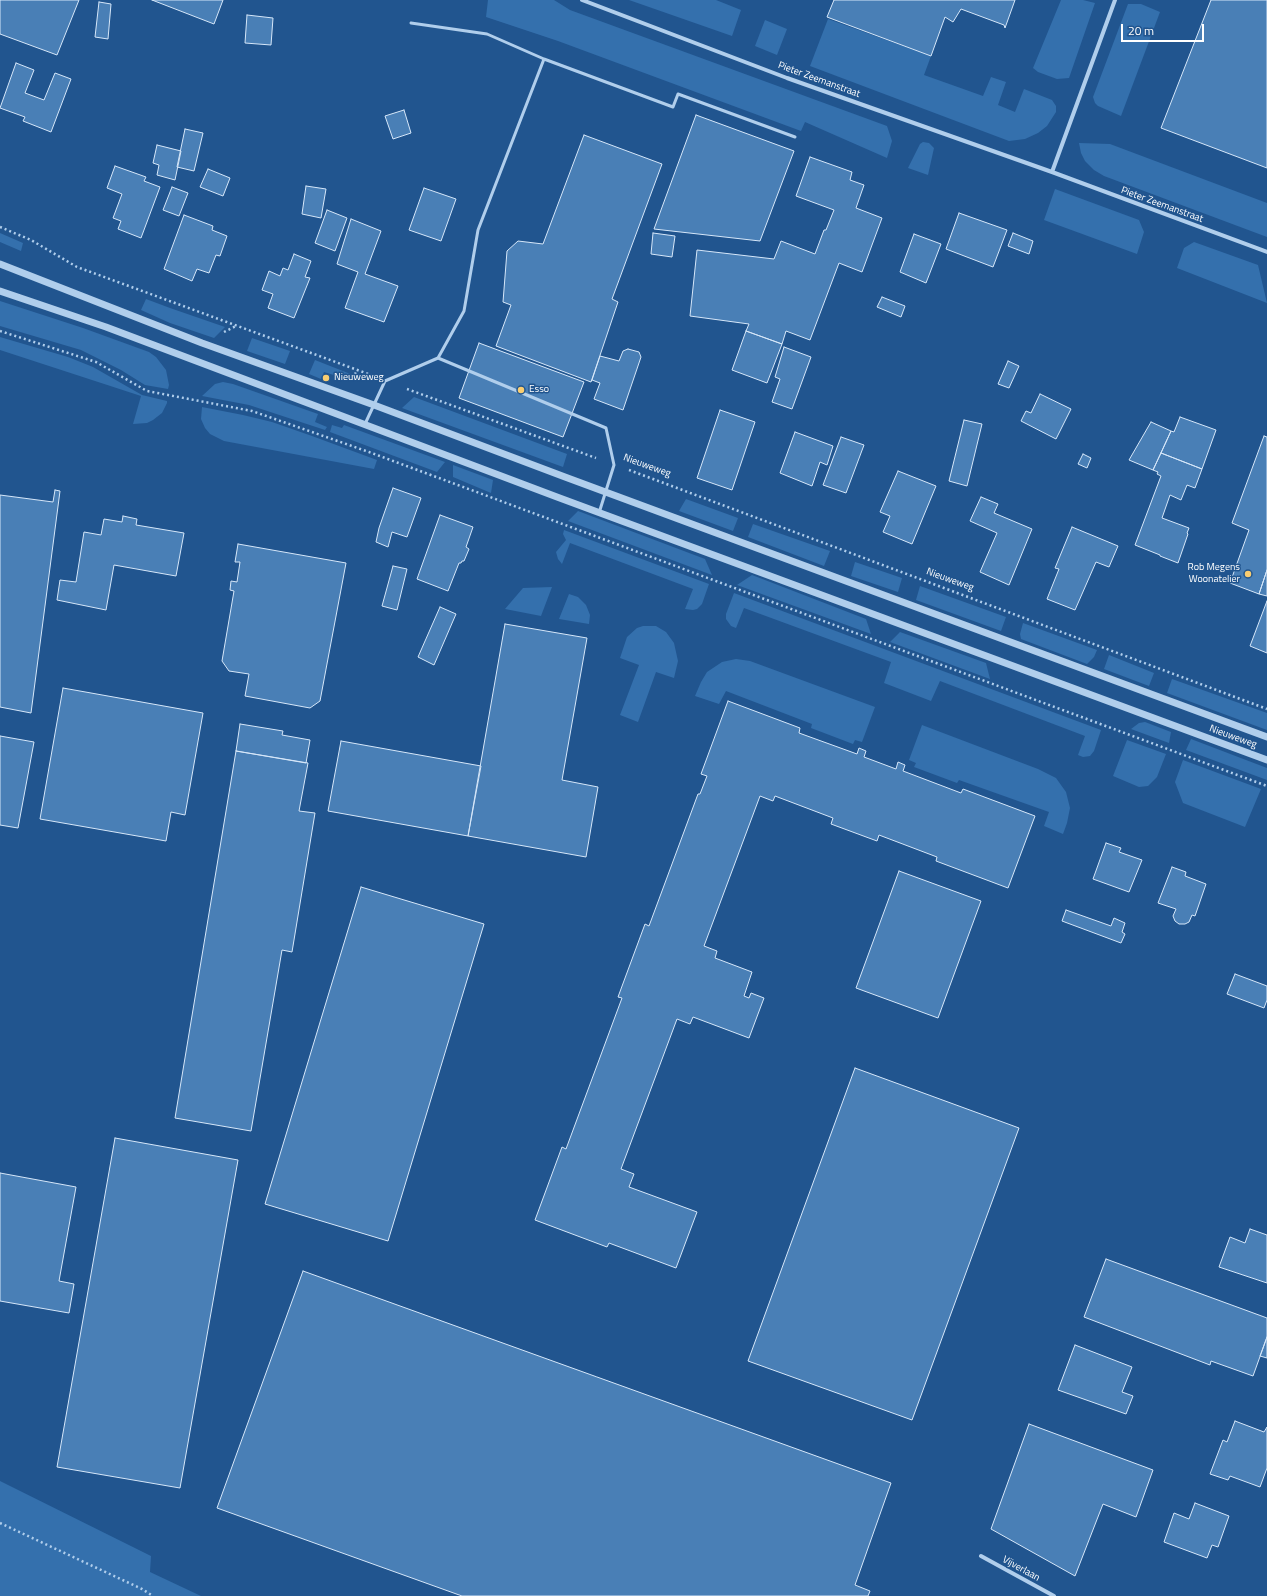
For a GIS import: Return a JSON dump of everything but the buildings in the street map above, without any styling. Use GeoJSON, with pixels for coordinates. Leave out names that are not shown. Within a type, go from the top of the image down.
{"type":"FeatureCollection","features":[{"type":"Feature","properties":{"kind":"street","name":"Pieter Zeemanstraat"},"geometry":{"type":"LineString","coordinates":[[582,0],[787,78],[1052,172],[1267,252]]}},
{"type":"Feature","properties":{"kind":"street"},"geometry":{"type":"LineString","coordinates":[[1052,172],[1115,0]]}},
{"type":"Feature","properties":{"kind":"street","name":"Nieuweweg"},"geometry":{"type":"LineString","coordinates":[[0,264],[202,343],[374,405],[1267,737]]}},
{"type":"Feature","properties":{"kind":"street","name":"Nieuweweg"},"geometry":{"type":"LineString","coordinates":[[0,291],[106,327],[599,513],[1267,760]]}},
{"type":"Feature","properties":{"kind":"street","name":"Vijverlaan"},"geometry":{"type":"LineString","coordinates":[[981,1556],[1054,1596]]}},
{"type":"Feature","properties":{"kind":"lane"},"geometry":{"type":"LineString","coordinates":[[411,23],[487,34],[544,59],[673,107],[678,94],[795,137]]}},
{"type":"Feature","properties":{"kind":"lane"},"geometry":{"type":"LineString","coordinates":[[365,424],[385,381],[438,358],[464,311],[478,230],[544,59]]}},
{"type":"Feature","properties":{"kind":"lane"},"geometry":{"type":"LineString","coordinates":[[438,358],[606,428],[614,465],[599,513]]}},
{"type":"Feature","properties":{"kind":"path","name":"Nieuweweg"},"geometry":{"type":"LineString","coordinates":[[0,227],[31,240],[76,267],[614,465],[1267,709]]}},
{"type":"Feature","properties":{"kind":"path"},"geometry":{"type":"LineString","coordinates":[[0,331],[96,362],[147,391],[252,411],[369,452],[1267,786]]}},
{"type":"Feature","properties":{"kind":"path"},"geometry":{"type":"LineString","coordinates":[[0,1523],[142,1589],[153,1596]]}},
{"type":"Feature","properties":{"kind":"shaded area"},"geometry":{"type":"Polygon","coordinates":[[[488,0],[554,0],[570,10],[887,126],[892,141],[887,158],[805,122],[801,131],[558,41],[486,17],[488,0]]]}},
{"type":"Feature","properties":{"kind":"shaded area"},"geometry":{"type":"Polygon","coordinates":[[[629,0],[716,0],[741,10],[732,36],[629,0]]]}},
{"type":"Feature","properties":{"kind":"shaded area"},"geometry":{"type":"Polygon","coordinates":[[[1061,0],[1083,0],[1095,3],[1069,78],[1057,79],[1038,72],[1033,68],[1061,0]]]}},
{"type":"Feature","properties":{"kind":"shaded area"},"geometry":{"type":"Polygon","coordinates":[[[1128,4],[1141,4],[1160,12],[1121,116],[1098,106],[1093,97],[1128,4]]]}},
{"type":"Feature","properties":{"kind":"shaded area"},"geometry":{"type":"Polygon","coordinates":[[[828,19],[931,56],[924,75],[983,96],[991,77],[1006,82],[998,105],[1015,112],[1024,89],[1052,100],[1056,106],[1056,112],[1047,126],[1038,133],[1025,139],[1009,141],[810,66],[828,19]]]}},
{"type":"Feature","properties":{"kind":"shaded area"},"geometry":{"type":"Polygon","coordinates":[[[765,20],[787,29],[777,55],[755,46],[765,20]]]}},
{"type":"Feature","properties":{"kind":"shaded area"},"geometry":{"type":"Polygon","coordinates":[[[923,142],[929,143],[934,148],[928,175],[908,168],[920,144],[923,142]]]}},
{"type":"Feature","properties":{"kind":"shaded area"},"geometry":{"type":"Polygon","coordinates":[[[1079,143],[1110,144],[1267,203],[1267,237],[1104,176],[1094,170],[1085,161],[1081,153],[1079,143]]]}},
{"type":"Feature","properties":{"kind":"shaded area"},"geometry":{"type":"Polygon","coordinates":[[[1055,189],[1139,220],[1144,232],[1137,254],[1044,220],[1055,189]]]}},
{"type":"Feature","properties":{"kind":"shaded area"},"geometry":{"type":"Polygon","coordinates":[[[0,233],[23,243],[21,251],[0,242],[0,233]]]}},
{"type":"Feature","properties":{"kind":"shaded area"},"geometry":{"type":"Polygon","coordinates":[[[1194,242],[1258,265],[1267,303],[1177,268],[1184,248],[1194,242]]]}},
{"type":"Feature","properties":{"kind":"shaded area"},"geometry":{"type":"Polygon","coordinates":[[[146,299],[225,327],[214,338],[170,323],[141,310],[146,299]]]}},
{"type":"Feature","properties":{"kind":"shaded area"},"geometry":{"type":"Polygon","coordinates":[[[0,301],[83,328],[149,352],[156,357],[166,370],[169,385],[168,389],[145,385],[121,370],[81,350],[0,326],[0,301]]]}},
{"type":"Feature","properties":{"kind":"shaded area"},"geometry":{"type":"Polygon","coordinates":[[[0,337],[68,357],[93,367],[142,395],[167,401],[167,403],[162,413],[153,420],[147,423],[133,424],[141,396],[0,350],[0,337]]]}},
{"type":"Feature","properties":{"kind":"shaded area"},"geometry":{"type":"Polygon","coordinates":[[[252,338],[290,351],[285,364],[247,351],[252,338]]]}},
{"type":"Feature","properties":{"kind":"shaded area"},"geometry":{"type":"Polygon","coordinates":[[[315,360],[353,375],[350,380],[324,372],[321,379],[309,374],[315,360]]]}},
{"type":"Feature","properties":{"kind":"shaded area"},"geometry":{"type":"Polygon","coordinates":[[[223,382],[233,384],[318,414],[315,422],[327,427],[325,430],[249,405],[202,396],[215,384],[223,382]]]}},
{"type":"Feature","properties":{"kind":"shaded area"},"geometry":{"type":"Polygon","coordinates":[[[414,397],[567,454],[563,467],[402,408],[414,397]]]}},
{"type":"Feature","properties":{"kind":"shaded area"},"geometry":{"type":"Polygon","coordinates":[[[202,407],[272,422],[377,460],[374,469],[224,441],[210,434],[205,428],[201,419],[202,407]]]}},
{"type":"Feature","properties":{"kind":"shaded area"},"geometry":{"type":"Polygon","coordinates":[[[332,425],[342,428],[344,425],[445,462],[437,472],[330,432],[332,425]]]}},
{"type":"Feature","properties":{"kind":"shaded area"},"geometry":{"type":"Polygon","coordinates":[[[453,465],[493,480],[491,493],[453,477],[453,465]]]}},
{"type":"Feature","properties":{"kind":"shaded area"},"geometry":{"type":"Polygon","coordinates":[[[686,499],[738,518],[733,531],[679,511],[686,499]]]}},
{"type":"Feature","properties":{"kind":"shaded area"},"geometry":{"type":"Polygon","coordinates":[[[578,511],[705,559],[712,575],[568,521],[578,511]]]}},
{"type":"Feature","properties":{"kind":"shaded area"},"geometry":{"type":"Polygon","coordinates":[[[753,524],[830,551],[824,566],[748,537],[753,524]]]}},
{"type":"Feature","properties":{"kind":"shaded area"},"geometry":{"type":"Polygon","coordinates":[[[564,530],[709,584],[702,604],[697,609],[685,609],[693,589],[570,543],[562,564],[558,559],[556,552],[566,540],[563,534],[564,530]]]}},
{"type":"Feature","properties":{"kind":"shaded area"},"geometry":{"type":"Polygon","coordinates":[[[855,562],[902,578],[898,592],[851,576],[855,562]]]}},
{"type":"Feature","properties":{"kind":"shaded area"},"geometry":{"type":"Polygon","coordinates":[[[752,575],[866,619],[871,634],[737,585],[752,575]]]}},
{"type":"Feature","properties":{"kind":"shaded area"},"geometry":{"type":"Polygon","coordinates":[[[920,586],[1006,617],[1001,631],[916,600],[920,586]]]}},
{"type":"Feature","properties":{"kind":"shaded area"},"geometry":{"type":"Polygon","coordinates":[[[552,587],[541,616],[505,609],[523,588],[552,587]]]}},
{"type":"Feature","properties":{"kind":"shaded area"},"geometry":{"type":"Polygon","coordinates":[[[734,593],[1101,730],[1094,751],[1090,756],[1083,757],[1078,755],[1085,736],[940,681],[931,701],[884,683],[891,662],[744,608],[736,628],[731,626],[726,619],[726,614],[734,593]]]}},
{"type":"Feature","properties":{"kind":"shaded area"},"geometry":{"type":"Polygon","coordinates":[[[569,594],[578,597],[586,605],[590,615],[589,624],[559,619],[569,594]]]}},
{"type":"Feature","properties":{"kind":"shaded area"},"geometry":{"type":"Polygon","coordinates":[[[1023,623],[1097,650],[1094,657],[1087,664],[1021,639],[1020,634],[1023,623]]]}},
{"type":"Feature","properties":{"kind":"shaded area"},"geometry":{"type":"Polygon","coordinates":[[[643,626],[656,626],[666,632],[674,643],[678,661],[674,678],[656,672],[638,722],[620,715],[639,665],[620,658],[627,637],[637,628],[643,626]]]}},
{"type":"Feature","properties":{"kind":"shaded area"},"geometry":{"type":"Polygon","coordinates":[[[900,632],[986,663],[990,679],[890,642],[900,632]]]}},
{"type":"Feature","properties":{"kind":"shaded area"},"geometry":{"type":"Polygon","coordinates":[[[1109,655],[1154,673],[1149,686],[1104,669],[1109,655]]]}},
{"type":"Feature","properties":{"kind":"shaded area"},"geometry":{"type":"Polygon","coordinates":[[[736,659],[750,661],[875,707],[862,742],[855,740],[853,744],[811,728],[812,724],[726,691],[719,704],[695,696],[707,672],[722,662],[736,659]]]}},
{"type":"Feature","properties":{"kind":"shaded area"},"geometry":{"type":"Polygon","coordinates":[[[1172,679],[1267,713],[1267,730],[1167,693],[1172,679]]]}},
{"type":"Feature","properties":{"kind":"shaded area"},"geometry":{"type":"Polygon","coordinates":[[[1145,722],[1171,732],[1169,743],[1131,729],[1139,723],[1145,722]]]}},
{"type":"Feature","properties":{"kind":"shaded area"},"geometry":{"type":"Polygon","coordinates":[[[922,725],[1038,769],[1056,778],[1066,792],[1070,808],[1063,834],[1044,826],[1049,812],[959,780],[957,783],[914,767],[916,763],[909,760],[922,725]]]}},
{"type":"Feature","properties":{"kind":"shaded area"},"geometry":{"type":"Polygon","coordinates":[[[1191,739],[1267,768],[1267,780],[1186,750],[1191,739]]]}},
{"type":"Feature","properties":{"kind":"shaded area"},"geometry":{"type":"Polygon","coordinates":[[[1127,740],[1166,754],[1157,777],[1148,786],[1139,787],[1113,776],[1127,740]]]}},
{"type":"Feature","properties":{"kind":"shaded area"},"geometry":{"type":"Polygon","coordinates":[[[1183,760],[1261,789],[1245,827],[1183,803],[1175,782],[1183,760]]]}},
{"type":"Feature","properties":{"kind":"shaded area"},"geometry":{"type":"Polygon","coordinates":[[[0,1481],[151,1556],[150,1572],[201,1596],[0,1596],[0,1481]]]}},
{"type":"Feature","properties":{"kind":"place","name":"Nieuweweg"},"geometry":{"type":"Point","coordinates":[326,378]}},
{"type":"Feature","properties":{"kind":"place","name":"Esso"},"geometry":{"type":"Point","coordinates":[521,390]}},
{"type":"Feature","properties":{"kind":"place","name":"Rob Megens Woonatelier"},"geometry":{"type":"Point","coordinates":[1248,574]}}]}
